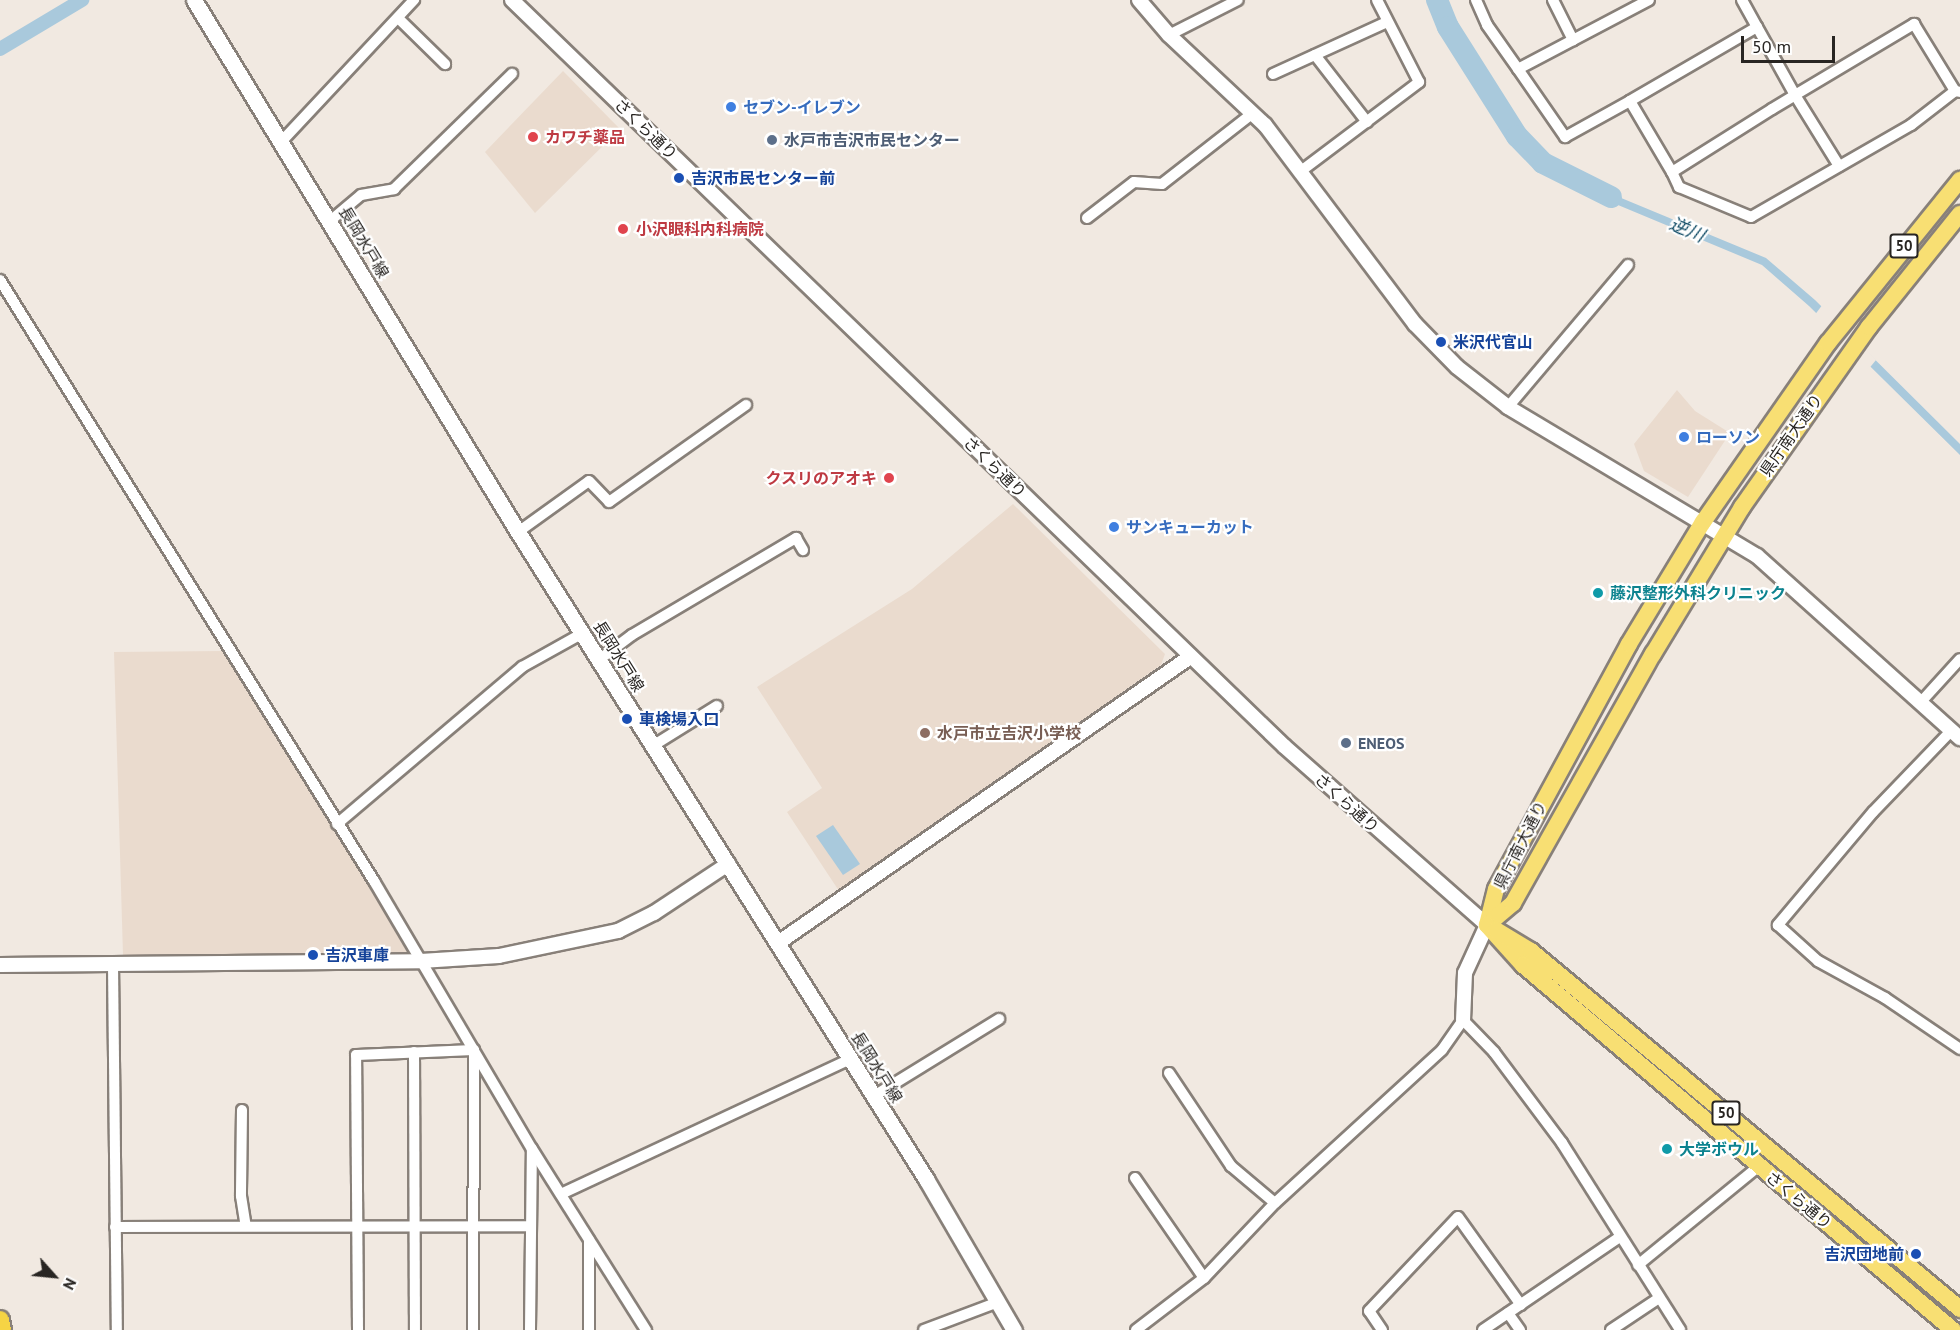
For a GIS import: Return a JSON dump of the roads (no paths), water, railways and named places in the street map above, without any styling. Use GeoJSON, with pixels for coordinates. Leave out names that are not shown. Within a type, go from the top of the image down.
{"type":"FeatureCollection","features":[{"type":"Feature","properties":{"kind":"highway"},"geometry":{"type":"LineString","coordinates":[[0,1320],[2,1330]]}},
{"type":"Feature","properties":{"kind":"main road","name":"長岡水戸線"},"geometry":{"type":"LineString","coordinates":[[194,0],[518,532],[874,1096],[1014,1330]]}},
{"type":"Feature","properties":{"kind":"main road","name":"県庁南大通り"},"geometry":{"type":"LineString","coordinates":[[1487,925],[1496,889],[1629,644],[1703,522],[1828,343],[1960,180]]}},
{"type":"Feature","properties":{"kind":"main road","name":"県庁南大通り"},"geometry":{"type":"LineString","coordinates":[[1487,925],[1513,903],[1724,534],[1843,362],[1960,214]]}},
{"type":"Feature","properties":{"kind":"main road","name":"さくら通り"},"geometry":{"type":"LineString","coordinates":[[1487,925],[1523,966],[1950,1328]]}},
{"type":"Feature","properties":{"kind":"main road","name":"さくら通り"},"geometry":{"type":"LineString","coordinates":[[1487,925],[1531,951],[1960,1311]]}},
{"type":"Feature","properties":{"kind":"street"},"geometry":{"type":"LineString","coordinates":[[281,142],[414,0]]}},
{"type":"Feature","properties":{"kind":"street","name":"さくら通り"},"geometry":{"type":"LineString","coordinates":[[512,0],[1190,657],[1338,795],[1487,925]]}},
{"type":"Feature","properties":{"kind":"street"},"geometry":{"type":"LineString","coordinates":[[1139,0],[1169,35],[1253,113],[1301,171],[1415,324],[1456,367],[1508,407],[1724,534],[1779,575],[1956,734],[1873,812],[1778,925],[1818,961],[1885,998],[1960,1049]]}},
{"type":"Feature","properties":{"kind":"street"},"geometry":{"type":"LineString","coordinates":[[1169,35],[1238,0]]}},
{"type":"Feature","properties":{"kind":"street"},"geometry":{"type":"LineString","coordinates":[[1301,171],[1419,82],[1377,0]]}},
{"type":"Feature","properties":{"kind":"street"},"geometry":{"type":"LineString","coordinates":[[1476,0],[1487,25],[1565,137],[1757,27]]}},
{"type":"Feature","properties":{"kind":"street"},"geometry":{"type":"LineString","coordinates":[[1553,0],[1573,39]]}},
{"type":"Feature","properties":{"kind":"street"},"geometry":{"type":"LineString","coordinates":[[1518,69],[1628,5],[1648,0]]}},
{"type":"Feature","properties":{"kind":"street"},"geometry":{"type":"LineString","coordinates":[[1742,0],[1795,95],[1839,166]]}},
{"type":"Feature","properties":{"kind":"street"},"geometry":{"type":"LineString","coordinates":[[398,18],[445,64]]}},
{"type":"Feature","properties":{"kind":"street"},"geometry":{"type":"LineString","coordinates":[[1273,74],[1387,22]]}},
{"type":"Feature","properties":{"kind":"street"},"geometry":{"type":"LineString","coordinates":[[1630,101],[1679,187],[1751,218],[1911,125],[1958,92],[1914,24],[1672,172]]}},
{"type":"Feature","properties":{"kind":"street"},"geometry":{"type":"LineString","coordinates":[[1315,55],[1367,122]]}},
{"type":"Feature","properties":{"kind":"street"},"geometry":{"type":"LineString","coordinates":[[330,221],[361,195],[394,189],[512,74]]}},
{"type":"Feature","properties":{"kind":"street"},"geometry":{"type":"LineString","coordinates":[[1087,218],[1134,182],[1162,184],[1253,113]]}},
{"type":"Feature","properties":{"kind":"street"},"geometry":{"type":"LineString","coordinates":[[1508,407],[1628,265]]}},
{"type":"Feature","properties":{"kind":"street"},"geometry":{"type":"LineString","coordinates":[[0,280],[421,961],[532,1149],[646,1330]]}},
{"type":"Feature","properties":{"kind":"street"},"geometry":{"type":"LineString","coordinates":[[518,532],[589,481],[609,502],[746,405]]}},
{"type":"Feature","properties":{"kind":"street"},"geometry":{"type":"LineString","coordinates":[[600,659],[632,634],[796,538],[803,550]]}},
{"type":"Feature","properties":{"kind":"street"},"geometry":{"type":"LineString","coordinates":[[337,824],[522,667],[583,633]]}},
{"type":"Feature","properties":{"kind":"street"},"geometry":{"type":"LineString","coordinates":[[778,943],[1190,657]]}},
{"type":"Feature","properties":{"kind":"street"},"geometry":{"type":"LineString","coordinates":[[1920,703],[1956,672],[1960,659]]}},
{"type":"Feature","properties":{"kind":"street"},"geometry":{"type":"LineString","coordinates":[[654,745],[717,706]]}},
{"type":"Feature","properties":{"kind":"street"},"geometry":{"type":"LineString","coordinates":[[0,964],[421,961],[524,952],[618,931],[638,923],[728,864]]}},
{"type":"Feature","properties":{"kind":"street"},"geometry":{"type":"LineString","coordinates":[[1137,1330],[1204,1278],[1275,1203],[1442,1050],[1463,1020],[1465,973],[1487,925]]}},
{"type":"Feature","properties":{"kind":"street"},"geometry":{"type":"LineString","coordinates":[[113,964],[117,1330]]}},
{"type":"Feature","properties":{"kind":"street"},"geometry":{"type":"LineString","coordinates":[[874,1096],[999,1019]]}},
{"type":"Feature","properties":{"kind":"street"},"geometry":{"type":"LineString","coordinates":[[1463,1020],[1536,1107],[1680,1330]]}},
{"type":"Feature","properties":{"kind":"street"},"geometry":{"type":"LineString","coordinates":[[358,1330],[356,1055],[474,1050]]}},
{"type":"Feature","properties":{"kind":"street"},"geometry":{"type":"LineString","coordinates":[[473,1330],[474,1050]]}},
{"type":"Feature","properties":{"kind":"street"},"geometry":{"type":"LineString","coordinates":[[414,1052],[415,1330]]}},
{"type":"Feature","properties":{"kind":"street"},"geometry":{"type":"LineString","coordinates":[[561,1194],[850,1059]]}},
{"type":"Feature","properties":{"kind":"street"},"geometry":{"type":"LineString","coordinates":[[1169,1073],[1231,1166],[1275,1203]]}},
{"type":"Feature","properties":{"kind":"street"},"geometry":{"type":"LineString","coordinates":[[242,1110],[241,1196],[246,1226]]}},
{"type":"Feature","properties":{"kind":"street"},"geometry":{"type":"LineString","coordinates":[[530,1330],[532,1149]]}},
{"type":"Feature","properties":{"kind":"street"},"geometry":{"type":"LineString","coordinates":[[1638,1265],[1759,1166]]}},
{"type":"Feature","properties":{"kind":"street"},"geometry":{"type":"LineString","coordinates":[[1135,1178],[1204,1278]]}},
{"type":"Feature","properties":{"kind":"street"},"geometry":{"type":"LineString","coordinates":[[1382,1330],[1369,1311],[1458,1217],[1521,1305]]}},
{"type":"Feature","properties":{"kind":"street"},"geometry":{"type":"LineString","coordinates":[[115,1227],[530,1226]]}},
{"type":"Feature","properties":{"kind":"street"},"geometry":{"type":"LineString","coordinates":[[1483,1330],[1620,1238]]}},
{"type":"Feature","properties":{"kind":"street"},"geometry":{"type":"LineString","coordinates":[[589,1239],[589,1330]]}},
{"type":"Feature","properties":{"kind":"street"},"geometry":{"type":"LineString","coordinates":[[1611,1330],[1659,1298]]}},
{"type":"Feature","properties":{"kind":"street"},"geometry":{"type":"LineString","coordinates":[[924,1330],[998,1302]]}},
{"type":"Feature","properties":{"kind":"street"},"geometry":{"type":"LineString","coordinates":[[1950,1328],[1960,1311]]}},
{"type":"Feature","properties":{"kind":"street"},"geometry":{"type":"LineString","coordinates":[[1508,1313],[1520,1330]]}},
{"type":"Feature","properties":{"kind":"water"},"geometry":{"type":"Polygon","coordinates":[[[1585,183],[1766,258],[1815,300],[1960,444],[1960,455],[1809,306],[1762,265],[1582,190],[1585,183]]]}},
{"type":"Feature","properties":{"kind":"water"},"geometry":{"type":"Polygon","coordinates":[[[833,825],[860,864],[843,875],[816,836],[833,825]]]}},
{"type":"Feature","properties":{"kind":"waterway"},"geometry":{"type":"LineString","coordinates":[[0,49],[82,0]]}},
{"type":"Feature","properties":{"kind":"waterway","name":"逆川"},"geometry":{"type":"LineString","coordinates":[[1437,0],[1448,27],[1517,136],[1543,163],[1611,197]]}},
{"type":"Feature","properties":{"kind":"place","name":"セブン-イレブン"},"geometry":{"type":"Point","coordinates":[731,107]}},
{"type":"Feature","properties":{"kind":"place","name":"カワチ薬品"},"geometry":{"type":"Point","coordinates":[533,137]}},
{"type":"Feature","properties":{"kind":"place","name":"水戸市吉沢市民センター"},"geometry":{"type":"Point","coordinates":[772,140]}},
{"type":"Feature","properties":{"kind":"place","name":"吉沢市民センター前"},"geometry":{"type":"Point","coordinates":[679,178]}},
{"type":"Feature","properties":{"kind":"place","name":"小沢眼科内科病院"},"geometry":{"type":"Point","coordinates":[623,229]}},
{"type":"Feature","properties":{"kind":"place","name":"米沢代官山"},"geometry":{"type":"Point","coordinates":[1441,342]}},
{"type":"Feature","properties":{"kind":"place","name":"ローソン"},"geometry":{"type":"Point","coordinates":[1684,437]}},
{"type":"Feature","properties":{"kind":"place","name":"クスリのアオキ"},"geometry":{"type":"Point","coordinates":[889,478]}},
{"type":"Feature","properties":{"kind":"place","name":"サンキューカット"},"geometry":{"type":"Point","coordinates":[1114,527]}},
{"type":"Feature","properties":{"kind":"place","name":"藤沢整形外科クリニック"},"geometry":{"type":"Point","coordinates":[1598,593]}},
{"type":"Feature","properties":{"kind":"place","name":"車検場入口"},"geometry":{"type":"Point","coordinates":[627,719]}},
{"type":"Feature","properties":{"kind":"place","name":"水戸市立吉沢小学校"},"geometry":{"type":"Point","coordinates":[925,733]}},
{"type":"Feature","properties":{"kind":"place","name":"ENEOS"},"geometry":{"type":"Point","coordinates":[1346,743]}},
{"type":"Feature","properties":{"kind":"place","name":"吉沢車庫"},"geometry":{"type":"Point","coordinates":[313,955]}},
{"type":"Feature","properties":{"kind":"place","name":"大学ボウル"},"geometry":{"type":"Point","coordinates":[1667,1149]}},
{"type":"Feature","properties":{"kind":"place","name":"吉沢団地前"},"geometry":{"type":"Point","coordinates":[1916,1254]}}]}
